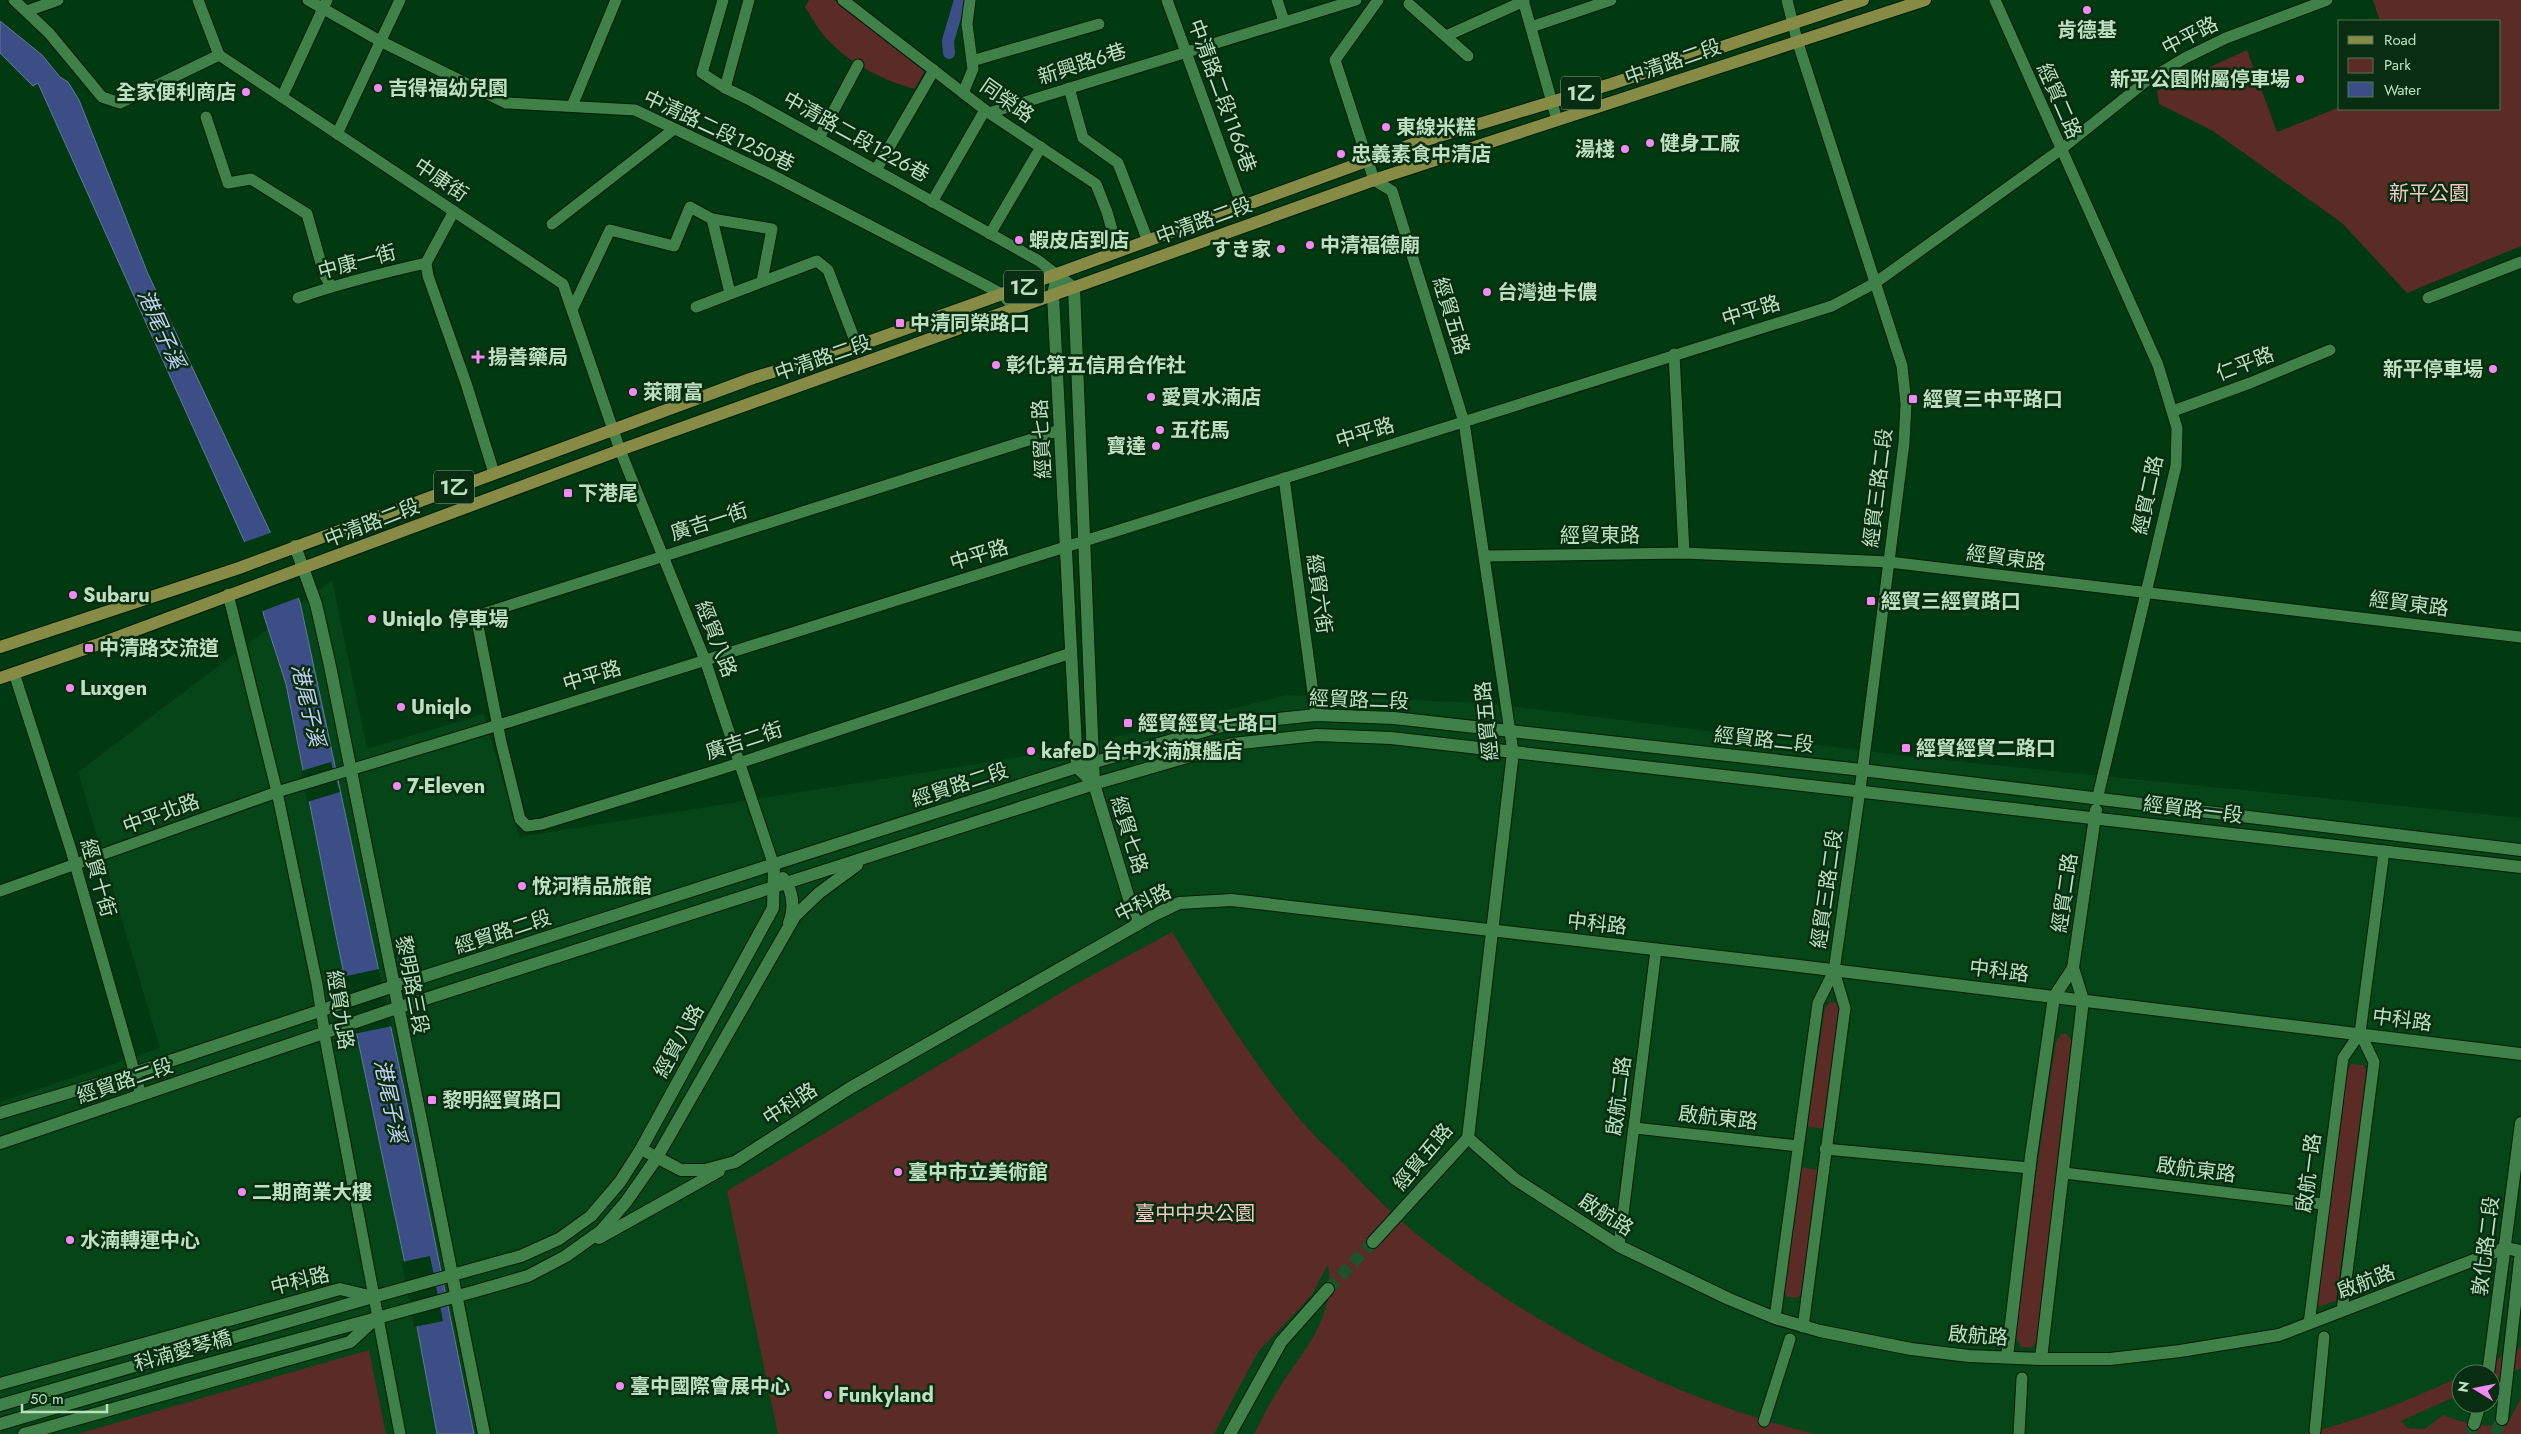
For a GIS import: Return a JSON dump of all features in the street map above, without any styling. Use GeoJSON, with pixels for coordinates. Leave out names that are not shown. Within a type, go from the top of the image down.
{"type":"FeatureCollection","features":[{"type":"Feature","properties":{"kind":"main road","name":"中清路二段"},"geometry":{"type":"LineString","coordinates":[[295,546],[753,378],[857,346],[1057,275],[1118,251],[1148,242],[1369,160],[1770,32],[1793,22],[1863,0]]}},
{"type":"Feature","properties":{"kind":"main road","name":"中清路二段"},"geometry":{"type":"LineString","coordinates":[[305,568],[620,450],[1016,310],[1374,180],[1797,40],[1925,0]]}},
{"type":"Feature","properties":{"kind":"main road","name":"1乙"},"geometry":{"type":"LineString","coordinates":[[0,647],[239,568],[295,546]]}},
{"type":"Feature","properties":{"kind":"main road","name":"1乙"},"geometry":{"type":"LineString","coordinates":[[0,678],[228,594],[305,568]]}},
{"type":"Feature","properties":{"kind":"street"},"geometry":{"type":"LineString","coordinates":[[14,0],[27,11],[102,97],[120,103],[218,55],[198,0]]}},
{"type":"Feature","properties":{"kind":"street"},"geometry":{"type":"LineString","coordinates":[[27,11],[58,0]]}},
{"type":"Feature","properties":{"kind":"street","name":"中清路二段1250巷"},"geometry":{"type":"LineString","coordinates":[[308,0],[326,4],[380,41],[506,103],[635,110],[770,174],[1002,294],[1016,310]]}},
{"type":"Feature","properties":{"kind":"street"},"geometry":{"type":"LineString","coordinates":[[337,134],[400,0]]}},
{"type":"Feature","properties":{"kind":"street"},"geometry":{"type":"LineString","coordinates":[[572,106],[616,0]]}},
{"type":"Feature","properties":{"kind":"street","name":"中清路二段1226巷"},"geometry":{"type":"LineString","coordinates":[[723,0],[702,73],[725,88],[819,138],[1039,261],[1057,275]]}},
{"type":"Feature","properties":{"kind":"street"},"geometry":{"type":"LineString","coordinates":[[725,88],[749,0]]}},
{"type":"Feature","properties":{"kind":"street","name":"同榮路"},"geometry":{"type":"LineString","coordinates":[[844,0],[987,112],[1096,184],[1107,212],[1118,251]]}},
{"type":"Feature","properties":{"kind":"street"},"geometry":{"type":"LineString","coordinates":[[963,93],[974,70],[967,24],[970,0]]}},
{"type":"Feature","properties":{"kind":"street","name":"中清路二段1166巷"},"geometry":{"type":"LineString","coordinates":[[1167,0],[1242,206]]}},
{"type":"Feature","properties":{"kind":"street"},"geometry":{"type":"LineString","coordinates":[[1277,0],[1284,21]]}},
{"type":"Feature","properties":{"kind":"street","name":"新興路6巷"},"geometry":{"type":"LineString","coordinates":[[987,112],[1356,0]]}},
{"type":"Feature","properties":{"kind":"street"},"geometry":{"type":"LineString","coordinates":[[1374,180],[1335,60],[1378,0]]}},
{"type":"Feature","properties":{"kind":"street"},"geometry":{"type":"LineString","coordinates":[[1531,27],[1611,0]]}},
{"type":"Feature","properties":{"kind":"street","name":"經貿三路二段"},"geometry":{"type":"LineString","coordinates":[[1776,1318],[1818,1003],[1834,971],[1860,790],[1904,444],[1906,404],[1902,366],[1797,40],[1787,0]]}},
{"type":"Feature","properties":{"kind":"street","name":"經貿二路"},"geometry":{"type":"LineString","coordinates":[[1995,0],[2060,150],[2158,365],[2173,411],[2176,428],[2176,466],[2097,800],[2073,968],[2054,997],[2030,1168],[2008,1357]]}},
{"type":"Feature","properties":{"kind":"street","name":"中平路"},"geometry":{"type":"LineString","coordinates":[[289,788],[498,725],[1464,422],[1674,354],[1832,306],[1875,283],[2060,150],[2145,82],[2185,58],[2226,38],[2327,0]]}},
{"type":"Feature","properties":{"kind":"street"},"geometry":{"type":"LineString","coordinates":[[1408,1],[1468,56]]}},
{"type":"Feature","properties":{"kind":"street"},"geometry":{"type":"LineString","coordinates":[[1446,36],[1524,1],[1557,120]]}},
{"type":"Feature","properties":{"kind":"street"},"geometry":{"type":"LineString","coordinates":[[282,97],[326,4]]}},
{"type":"Feature","properties":{"kind":"street"},"geometry":{"type":"LineString","coordinates":[[972,61],[1099,24]]}},
{"type":"Feature","properties":{"kind":"street","name":"中康街"},"geometry":{"type":"LineString","coordinates":[[218,55],[563,284],[614,429]]}},
{"type":"Feature","properties":{"kind":"street"},"geometry":{"type":"LineString","coordinates":[[819,138],[858,65]]}},
{"type":"Feature","properties":{"kind":"street"},"geometry":{"type":"LineString","coordinates":[[876,170],[934,70]]}},
{"type":"Feature","properties":{"kind":"street"},"geometry":{"type":"LineString","coordinates":[[1069,88],[1084,138],[1118,164],[1148,242]]}},
{"type":"Feature","properties":{"kind":"street"},"geometry":{"type":"LineString","coordinates":[[932,202],[987,112]]}},
{"type":"Feature","properties":{"kind":"street"},"geometry":{"type":"LineString","coordinates":[[206,117],[228,183],[251,179],[307,214],[324,274],[331,286]]}},
{"type":"Feature","properties":{"kind":"street"},"geometry":{"type":"LineString","coordinates":[[552,224],[674,129]]}},
{"type":"Feature","properties":{"kind":"street"},"geometry":{"type":"LineString","coordinates":[[990,234],[1041,147]]}},
{"type":"Feature","properties":{"kind":"street","name":"經貿五路"},"geometry":{"type":"LineString","coordinates":[[1373,1242],[1468,1138],[1513,752],[1464,422],[1392,191],[1374,180]]}},
{"type":"Feature","properties":{"kind":"street"},"geometry":{"type":"LineString","coordinates":[[573,308],[610,230],[674,246],[690,207],[712,218],[772,229],[762,281]]}},
{"type":"Feature","properties":{"kind":"street"},"geometry":{"type":"LineString","coordinates":[[454,211],[426,263],[428,276],[466,383],[494,473]]}},
{"type":"Feature","properties":{"kind":"street"},"geometry":{"type":"LineString","coordinates":[[712,218],[730,293]]}},
{"type":"Feature","properties":{"kind":"street"},"geometry":{"type":"LineString","coordinates":[[696,307],[817,261],[828,270],[857,346]]}},
{"type":"Feature","properties":{"kind":"street"},"geometry":{"type":"LineString","coordinates":[[2428,298],[2521,262]]}},
{"type":"Feature","properties":{"kind":"street","name":"中康一街"},"geometry":{"type":"LineString","coordinates":[[298,298],[331,286],[426,263]]}},
{"type":"Feature","properties":{"kind":"street"},"geometry":{"type":"LineString","coordinates":[[1057,275],[1074,288]]}},
{"type":"Feature","properties":{"kind":"street","name":"經貿七路"},"geometry":{"type":"LineString","coordinates":[[1057,275],[1053,295],[1077,767],[1094,784]]}},
{"type":"Feature","properties":{"kind":"street","name":"經貿七路"},"geometry":{"type":"LineString","coordinates":[[1074,288],[1094,784],[1137,925]]}},
{"type":"Feature","properties":{"kind":"street","name":"仁平路"},"geometry":{"type":"LineString","coordinates":[[2173,411],[2250,383],[2330,350]]}},
{"type":"Feature","properties":{"kind":"street"},"geometry":{"type":"LineString","coordinates":[[1674,354],[1684,553]]}},
{"type":"Feature","properties":{"kind":"street","name":"經貿八路"},"geometry":{"type":"LineString","coordinates":[[614,429],[620,450],[705,660],[741,762],[774,866],[773,888],[775,898],[773,908],[641,1149]]}},
{"type":"Feature","properties":{"kind":"street","name":"廣吉一街"},"geometry":{"type":"LineString","coordinates":[[498,725],[476,616],[1060,430]]}},
{"type":"Feature","properties":{"kind":"street","name":"經貿六街"},"geometry":{"type":"LineString","coordinates":[[1284,478],[1316,715]]}},
{"type":"Feature","properties":{"kind":"street","name":"黎明路三段"},"geometry":{"type":"LineString","coordinates":[[295,546],[305,568],[318,613],[344,771],[388,988],[452,1275],[484,1434]]}},
{"type":"Feature","properties":{"kind":"street","name":"經貿東路"},"geometry":{"type":"LineString","coordinates":[[1485,556],[1684,553],[1889,562],[2521,637]]}},
{"type":"Feature","properties":{"kind":"street","name":"經貿九路"},"geometry":{"type":"LineString","coordinates":[[228,594],[277,792],[321,1011],[373,1296],[382,1317],[400,1434]]}},
{"type":"Feature","properties":{"kind":"street"},"geometry":{"type":"LineString","coordinates":[[0,643],[14,642]]}},
{"type":"Feature","properties":{"kind":"street","name":"廣吉二街"},"geometry":{"type":"LineString","coordinates":[[498,725],[520,819],[526,826],[542,824],[741,762],[1072,653]]}},
{"type":"Feature","properties":{"kind":"street","name":"經貿十街"},"geometry":{"type":"LineString","coordinates":[[14,673],[76,866],[141,1095]]}},
{"type":"Feature","properties":{"kind":"street","name":"經貿路二段"},"geometry":{"type":"LineString","coordinates":[[0,1113],[134,1073],[388,988],[774,866],[1077,767],[1229,724],[1316,715],[1394,718],[1862,770]]}},
{"type":"Feature","properties":{"kind":"street","name":"經貿路二段"},"geometry":{"type":"LineString","coordinates":[[0,1143],[394,1009],[788,884],[1094,784],[1232,744],[1317,735],[1391,738],[1860,790]]}},
{"type":"Feature","properties":{"kind":"street","name":"經貿路一段"},"geometry":{"type":"LineString","coordinates":[[1862,770],[2521,850]]}},
{"type":"Feature","properties":{"kind":"street","name":"中平北路"},"geometry":{"type":"LineString","coordinates":[[0,891],[76,866],[289,788]]}},
{"type":"Feature","properties":{"kind":"street","name":"經貿路一段"},"geometry":{"type":"LineString","coordinates":[[1860,790],[2521,867]]}},
{"type":"Feature","properties":{"kind":"street","name":"啟航一路"},"geometry":{"type":"LineString","coordinates":[[2310,1324],[2343,1058],[2360,1033],[2384,851]]}},
{"type":"Feature","properties":{"kind":"street","name":"經貿八路"},"geometry":{"type":"LineString","coordinates":[[656,1159],[788,926],[802,908],[819,893],[870,856]]}},
{"type":"Feature","properties":{"kind":"street","name":"經貿八路"},"geometry":{"type":"LineString","coordinates":[[774,866],[788,884],[793,907],[788,926]]}},
{"type":"Feature","properties":{"kind":"street","name":"中科路"},"geometry":{"type":"LineString","coordinates":[[24,1434],[350,1342],[382,1317],[528,1276],[735,1162],[850,1088],[1179,903],[1232,900],[2360,1033],[2521,1054]]}},
{"type":"Feature","properties":{"kind":"street","name":"啟航二路"},"geometry":{"type":"LineString","coordinates":[[1619,1246],[1656,950]]}},
{"type":"Feature","properties":{"kind":"street","name":"經貿二路"},"geometry":{"type":"LineString","coordinates":[[2041,1359],[2083,1000],[2073,968]]}},
{"type":"Feature","properties":{"kind":"street","name":"經貿三路二段"},"geometry":{"type":"LineString","coordinates":[[1803,1327],[1845,1008],[1834,971]]}},
{"type":"Feature","properties":{"kind":"street"},"geometry":{"type":"LineString","coordinates":[[2342,1311],[2374,1062],[2360,1033]]}},
{"type":"Feature","properties":{"kind":"street","name":"敦化路二段"},"geometry":{"type":"LineString","coordinates":[[2489,1364],[2521,1124]]}},
{"type":"Feature","properties":{"kind":"street","name":"啟航東路"},"geometry":{"type":"LineString","coordinates":[[1635,1128],[1798,1146]]}},
{"type":"Feature","properties":{"kind":"street","name":"啟航路"},"geometry":{"type":"LineString","coordinates":[[1468,1138],[1514,1179],[1619,1246],[1729,1300],[1803,1327],[1910,1349],[1969,1356],[2110,1359],[2180,1351],[2279,1335],[2505,1248]]}},
{"type":"Feature","properties":{"kind":"street","name":"中科路"},"geometry":{"type":"LineString","coordinates":[[0,1384],[340,1289],[373,1296],[522,1256],[559,1239],[591,1216],[620,1182],[641,1149],[672,1167],[691,1171],[706,1170],[735,1162]]}},
{"type":"Feature","properties":{"kind":"street"},"geometry":{"type":"LineString","coordinates":[[1825,1149],[2030,1168]]}},
{"type":"Feature","properties":{"kind":"street","name":"中科路"},"geometry":{"type":"LineString","coordinates":[[566,1256],[601,1231],[626,1202],[656,1159]]}},
{"type":"Feature","properties":{"kind":"street","name":"啟航東路"},"geometry":{"type":"LineString","coordinates":[[2064,1173],[2324,1204]]}},
{"type":"Feature","properties":{"kind":"street"},"geometry":{"type":"LineString","coordinates":[[2505,1248],[2521,1251]]}},
{"type":"Feature","properties":{"kind":"street","name":"敦化路二段"},"geometry":{"type":"LineString","coordinates":[[2502,1419],[2521,1251]]}},
{"type":"Feature","properties":{"kind":"street"},"geometry":{"type":"LineString","coordinates":[[1230,1434],[1282,1342],[1328,1289]]}},
{"type":"Feature","properties":{"kind":"street","name":"科湳愛琴橋"},"geometry":{"type":"LineString","coordinates":[[0,1405],[373,1296]]}},
{"type":"Feature","properties":{"kind":"street","name":"科湳愛琴橋"},"geometry":{"type":"LineString","coordinates":[[0,1424],[171,1374],[382,1317]]}},
{"type":"Feature","properties":{"kind":"street"},"geometry":{"type":"LineString","coordinates":[[2315,1431],[2324,1337]]}},
{"type":"Feature","properties":{"kind":"street"},"geometry":{"type":"LineString","coordinates":[[1764,1420],[1790,1339]]}},
{"type":"Feature","properties":{"kind":"street"},"geometry":{"type":"LineString","coordinates":[[2019,1434],[2022,1378]]}},
{"type":"Feature","properties":{"kind":"street"},"geometry":{"type":"LineString","coordinates":[[2474,1424],[2477,1414]]}},
{"type":"Feature","properties":{"kind":"shaded area"},"geometry":{"type":"Polygon","coordinates":[[[332,580],[367,749],[484,714],[519,837],[1063,750],[1287,695],[1486,703],[1906,756],[2521,818],[2521,1434],[0,1434],[0,1102],[160,1048],[78,772],[332,580]]]}},
{"type":"Feature","properties":{"kind":"green space"},"geometry":{"type":"Polygon","coordinates":[[[809,0],[834,0],[925,70],[915,89],[892,82],[869,71],[838,50],[826,38],[805,7],[809,0]]]}},
{"type":"Feature","properties":{"kind":"green space","name":"新平公園"},"geometry":{"type":"Polygon","coordinates":[[[2373,0],[2521,0],[2521,246],[2407,293],[2342,223],[2213,131],[2159,104],[2157,91],[2247,50],[2277,132],[2338,108],[2338,110],[2501,110],[2501,20],[2380,20],[2373,0]]]}},
{"type":"Feature","properties":{"kind":"green space","name":"臺中中央公園"},"geometry":{"type":"Polygon","coordinates":[[[1172,932],[1247,1050],[1280,1095],[1314,1134],[1405,1225],[1472,1275],[1517,1305],[1611,1359],[1660,1382],[1711,1402],[1815,1434],[1254,1434],[1275,1395],[1308,1346],[1323,1317],[1329,1283],[1328,1264],[1312,1295],[1258,1352],[1214,1434],[778,1434],[727,1191],[1074,985],[1172,932]]]}},
{"type":"Feature","properties":{"kind":"green space"},"geometry":{"type":"Polygon","coordinates":[[[1830,1002],[1837,1003],[1840,1008],[1823,1129],[1807,1126],[1825,1008],[1830,1002]]]}},
{"type":"Feature","properties":{"kind":"green space"},"geometry":{"type":"Polygon","coordinates":[[[2061,1034],[2067,1034],[2073,1043],[2038,1339],[2032,1348],[2021,1347],[2016,1337],[2036,1174],[2056,1042],[2061,1034]]]}},
{"type":"Feature","properties":{"kind":"green space"},"geometry":{"type":"Polygon","coordinates":[[[2351,1064],[2363,1065],[2367,1070],[2336,1301],[2316,1307],[2347,1072],[2351,1064]]]}},
{"type":"Feature","properties":{"kind":"green space"},"geometry":{"type":"Polygon","coordinates":[[[1801,1167],[1818,1170],[1802,1293],[1797,1298],[1787,1297],[1784,1291],[1801,1167]]]}},
{"type":"Feature","properties":{"kind":"green space"},"geometry":{"type":"Polygon","coordinates":[[[2521,1347],[2521,1368],[2501,1377],[2501,1364],[2485,1364],[2521,1347]]]}},
{"type":"Feature","properties":{"kind":"green space"},"geometry":{"type":"Polygon","coordinates":[[[369,1350],[386,1434],[77,1434],[369,1350]]]}},
{"type":"Feature","properties":{"kind":"green space"},"geometry":{"type":"Polygon","coordinates":[[[2451,1381],[2451,1398],[2401,1421],[2408,1428],[2425,1429],[2443,1415],[2474,1424],[2490,1426],[2507,1425],[2521,1398],[2521,1434],[2302,1434],[2383,1410],[2451,1381]]]}},
{"type":"Feature","properties":{"kind":"water","name":"港尾子溪"},"geometry":{"type":"Polygon","coordinates":[[[0,21],[42,55],[60,77],[68,82],[79,100],[148,274],[272,536],[300,602],[404,1089],[474,1434],[437,1434],[407,1273],[335,931],[286,684],[264,616],[246,545],[38,83],[33,86],[0,53],[0,21]]]}},
{"type":"Feature","properties":{"kind":"pier"},"geometry":{"type":"Polygon","coordinates":[[[273,532],[300,597],[260,612],[242,543],[273,532]]]}},
{"type":"Feature","properties":{"kind":"pier"},"geometry":{"type":"Polygon","coordinates":[[[331,762],[340,792],[307,802],[301,771],[331,762]]]}},
{"type":"Feature","properties":{"kind":"pier"},"geometry":{"type":"Polygon","coordinates":[[[379,969],[392,1026],[354,1034],[342,977],[379,969]]]}},
{"type":"Feature","properties":{"kind":"pier"},"geometry":{"type":"Polygon","coordinates":[[[430,1256],[443,1321],[414,1327],[402,1262],[430,1256]]]}},
{"type":"Feature","properties":{"kind":"waterway"},"geometry":{"type":"LineString","coordinates":[[949,53],[948,41],[960,0]]}},
{"type":"Feature","properties":{"kind":"tunnel"},"geometry":{"type":"LineString","coordinates":[[1328,1289],[1373,1242]]}},
{"type":"Feature","properties":{"kind":"tunnel"},"geometry":{"type":"LineString","coordinates":[[2495,1434],[2502,1419]]}},
{"type":"Feature","properties":{"kind":"tunnel"},"geometry":{"type":"LineString","coordinates":[[2470,1434],[2474,1424]]}},
{"type":"Feature","properties":{"kind":"place","name":"肯德基"},"geometry":{"type":"Point","coordinates":[2087,10]}},
{"type":"Feature","properties":{"kind":"place","name":"新平公園附屬停車場"},"geometry":{"type":"Point","coordinates":[2300,79]}},
{"type":"Feature","properties":{"kind":"place","name":"吉得福幼兒園"},"geometry":{"type":"Point","coordinates":[378,88]}},
{"type":"Feature","properties":{"kind":"place","name":"全家便利商店"},"geometry":{"type":"Point","coordinates":[246,92]}},
{"type":"Feature","properties":{"kind":"place","name":"東線米糕"},"geometry":{"type":"Point","coordinates":[1386,127]}},
{"type":"Feature","properties":{"kind":"place","name":"健身工廠"},"geometry":{"type":"Point","coordinates":[1650,143]}},
{"type":"Feature","properties":{"kind":"place","name":"湯棧"},"geometry":{"type":"Point","coordinates":[1625,149]}},
{"type":"Feature","properties":{"kind":"place","name":"忠義素食中清店"},"geometry":{"type":"Point","coordinates":[1341,154]}},
{"type":"Feature","properties":{"kind":"place","name":"蝦皮店到店"},"geometry":{"type":"Point","coordinates":[1019,240]}},
{"type":"Feature","properties":{"kind":"place","name":"中清福德廟"},"geometry":{"type":"Point","coordinates":[1310,245]}},
{"type":"Feature","properties":{"kind":"place","name":"すき家"},"geometry":{"type":"Point","coordinates":[1281,249]}},
{"type":"Feature","properties":{"kind":"place","name":"台灣迪卡儂"},"geometry":{"type":"Point","coordinates":[1487,292]}},
{"type":"Feature","properties":{"kind":"place","name":"中清同榮路口"},"geometry":{"type":"Point","coordinates":[900,323]}},
{"type":"Feature","properties":{"kind":"place","name":"揚善藥局"},"geometry":{"type":"Point","coordinates":[478,357]}},
{"type":"Feature","properties":{"kind":"place","name":"彰化第五信用合作社"},"geometry":{"type":"Point","coordinates":[996,365]}},
{"type":"Feature","properties":{"kind":"place","name":"新平停車場"},"geometry":{"type":"Point","coordinates":[2493,369]}},
{"type":"Feature","properties":{"kind":"place","name":"萊爾富"},"geometry":{"type":"Point","coordinates":[633,392]}},
{"type":"Feature","properties":{"kind":"place","name":"愛買水湳店"},"geometry":{"type":"Point","coordinates":[1151,397]}},
{"type":"Feature","properties":{"kind":"place","name":"經貿三中平路口"},"geometry":{"type":"Point","coordinates":[1913,399]}},
{"type":"Feature","properties":{"kind":"place","name":"五花馬"},"geometry":{"type":"Point","coordinates":[1160,430]}},
{"type":"Feature","properties":{"kind":"place","name":"寶達"},"geometry":{"type":"Point","coordinates":[1156,446]}},
{"type":"Feature","properties":{"kind":"place","name":"下港尾"},"geometry":{"type":"Point","coordinates":[568,493]}},
{"type":"Feature","properties":{"kind":"place","name":"Subaru"},"geometry":{"type":"Point","coordinates":[73,595]}},
{"type":"Feature","properties":{"kind":"place","name":"經貿三經貿路口"},"geometry":{"type":"Point","coordinates":[1871,601]}},
{"type":"Feature","properties":{"kind":"place","name":"Uniqlo 停車場"},"geometry":{"type":"Point","coordinates":[372,619]}},
{"type":"Feature","properties":{"kind":"place","name":"中清路交流道"},"geometry":{"type":"Point","coordinates":[89,648]}},
{"type":"Feature","properties":{"kind":"place","name":"Luxgen"},"geometry":{"type":"Point","coordinates":[70,688]}},
{"type":"Feature","properties":{"kind":"place","name":"Uniqlo"},"geometry":{"type":"Point","coordinates":[401,707]}},
{"type":"Feature","properties":{"kind":"place","name":"經貿經貿七路口"},"geometry":{"type":"Point","coordinates":[1128,723]}},
{"type":"Feature","properties":{"kind":"place","name":"經貿經貿二路口"},"geometry":{"type":"Point","coordinates":[1906,748]}},
{"type":"Feature","properties":{"kind":"place","name":"kafeD 台中水湳旗艦店"},"geometry":{"type":"Point","coordinates":[1031,751]}},
{"type":"Feature","properties":{"kind":"place","name":"7-Eleven"},"geometry":{"type":"Point","coordinates":[397,786]}},
{"type":"Feature","properties":{"kind":"place","name":"悅河精品旅館"},"geometry":{"type":"Point","coordinates":[522,886]}},
{"type":"Feature","properties":{"kind":"place","name":"黎明經貿路口"},"geometry":{"type":"Point","coordinates":[432,1100]}},
{"type":"Feature","properties":{"kind":"place","name":"臺中市立美術館"},"geometry":{"type":"Point","coordinates":[898,1172]}},
{"type":"Feature","properties":{"kind":"place","name":"二期商業大樓"},"geometry":{"type":"Point","coordinates":[242,1192]}},
{"type":"Feature","properties":{"kind":"place","name":"水湳轉運中心"},"geometry":{"type":"Point","coordinates":[70,1240]}},
{"type":"Feature","properties":{"kind":"place","name":"臺中國際會展中心"},"geometry":{"type":"Point","coordinates":[620,1386]}},
{"type":"Feature","properties":{"kind":"place","name":"Funkyland"},"geometry":{"type":"Point","coordinates":[828,1395]}}]}
